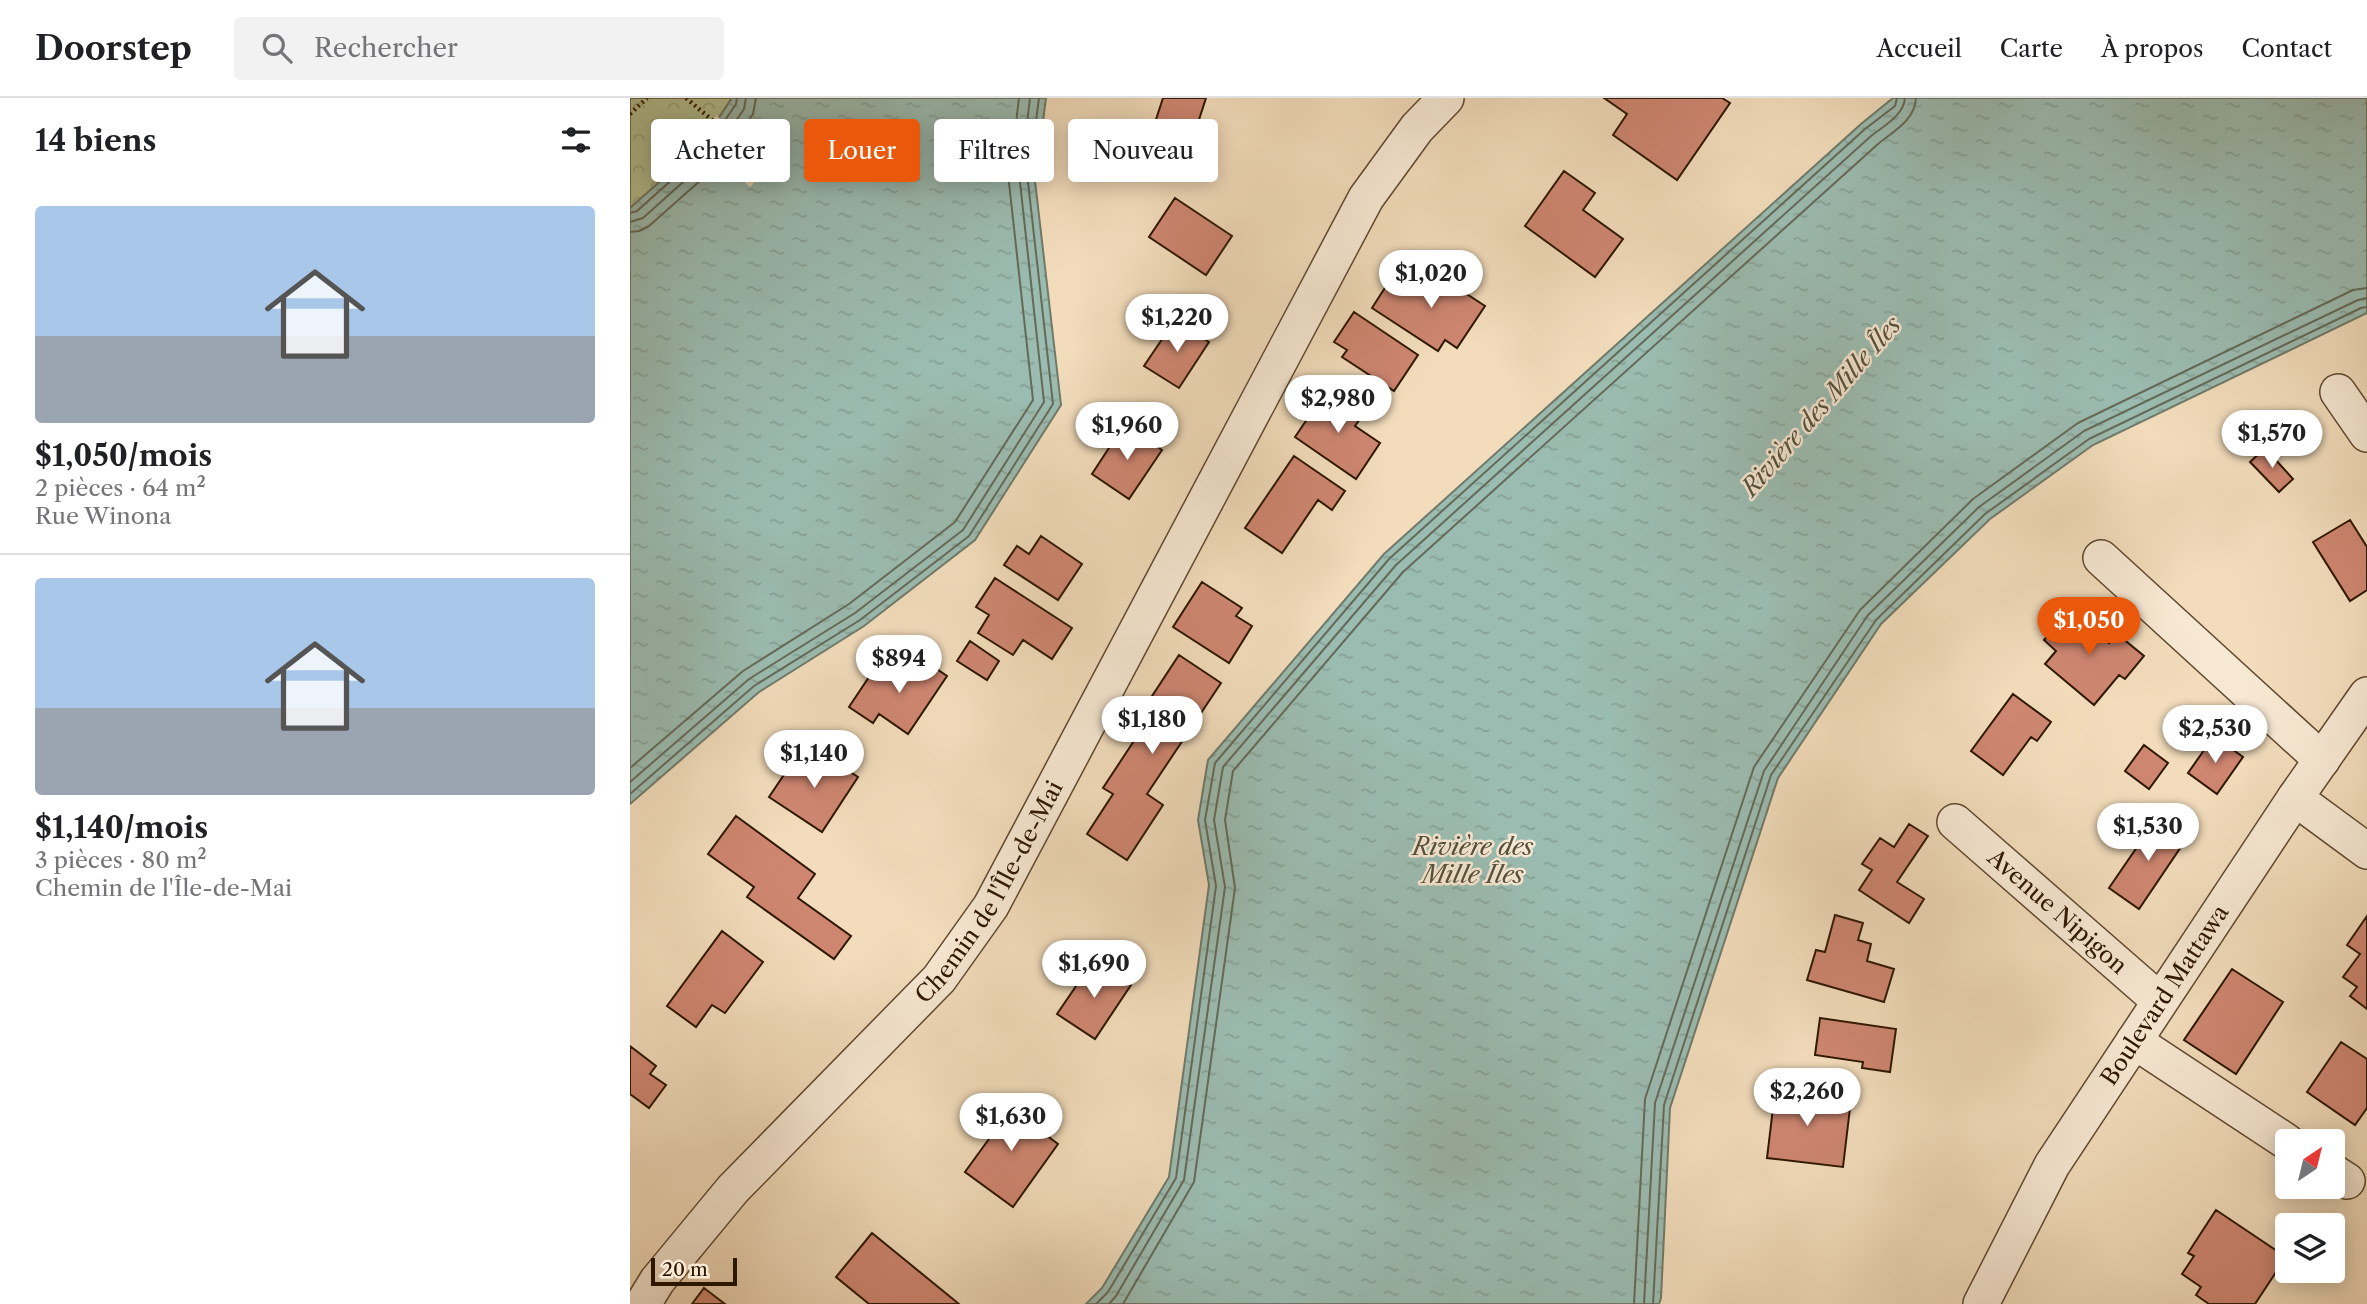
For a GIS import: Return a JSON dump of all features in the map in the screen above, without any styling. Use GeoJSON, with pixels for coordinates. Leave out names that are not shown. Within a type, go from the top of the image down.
{"type":"FeatureCollection","features":[{"type":"Feature","properties":{"kind":"street","name":"Chemin de l'Île-de-Mai"},"geometry":{"type":"LineString","coordinates":[[643,1304],[657,1281],[733,1189],[939,979],[991,906],[1366,198],[1417,128],[1447,98]]}},
{"type":"Feature","properties":{"kind":"street"},"geometry":{"type":"LineString","coordinates":[[2338,392],[2367,433]]}},
{"type":"Feature","properties":{"kind":"street"},"geometry":{"type":"LineString","coordinates":[[2101,558],[2322,760]]}},
{"type":"Feature","properties":{"kind":"street","name":"Boulevard Mattawa"},"geometry":{"type":"LineString","coordinates":[[1981,1304],[2052,1165],[2295,798],[2367,695]]}},
{"type":"Feature","properties":{"kind":"street"},"geometry":{"type":"LineString","coordinates":[[2295,798],[2367,851]]}},
{"type":"Feature","properties":{"kind":"street","name":"Avenue Nipigon"},"geometry":{"type":"LineString","coordinates":[[1955,822],[2160,1001]]}},
{"type":"Feature","properties":{"kind":"street"},"geometry":{"type":"LineString","coordinates":[[2134,1041],[2275,1134]]}},
{"type":"Feature","properties":{"kind":"path"},"geometry":{"type":"LineString","coordinates":[[630,114],[647,98]]}},
{"type":"Feature","properties":{"kind":"path"},"geometry":{"type":"LineString","coordinates":[[686,98],[711,119]]}},
{"type":"Feature","properties":{"kind":"green space"},"geometry":{"type":"Polygon","coordinates":[[[630,98],[732,98],[718,119],[651,119],[651,182],[659,182],[630,208],[630,98]]]}},
{"type":"Feature","properties":{"kind":"water"},"geometry":{"type":"Polygon","coordinates":[[[732,98],[1046,98],[1043,119],[934,119],[934,182],[1035,182],[1061,405],[975,540],[864,626],[759,692],[630,804],[630,208],[659,182],[790,182],[790,119],[718,119],[732,98]]]}},
{"type":"Feature","properties":{"kind":"water","name":"Rivière des Mille Îles"},"geometry":{"type":"Polygon","coordinates":[[[1893,98],[2367,98],[2367,313],[2093,445],[1990,519],[1881,624],[1778,778],[1670,1108],[1659,1304],[1086,1304],[1102,1288],[1169,1177],[1209,885],[1198,820],[1208,760],[1384,554],[1893,98]]]}},
{"type":"Feature","properties":{"kind":"building"},"geometry":{"type":"Polygon","coordinates":[[[1163,98],[1206,98],[1199,119],[1156,119],[1163,98]]]}},
{"type":"Feature","properties":{"kind":"building"},"geometry":{"type":"Polygon","coordinates":[[[1604,98],[1722,98],[1730,103],[1677,180],[1613,135],[1627,114],[1604,98]]]}},
{"type":"Feature","properties":{"kind":"building"},"geometry":{"type":"Polygon","coordinates":[[[1564,171],[1595,193],[1583,210],[1623,239],[1595,277],[1525,226],[1564,171]]]}},
{"type":"Feature","properties":{"kind":"building"},"geometry":{"type":"Polygon","coordinates":[[[1175,198],[1232,236],[1206,275],[1149,237],[1175,198]]]}},
{"type":"Feature","properties":{"kind":"building"},"geometry":{"type":"Polygon","coordinates":[[[1427,268],[1485,306],[1457,348],[1445,340],[1438,351],[1372,308],[1390,280],[1410,293],[1427,268]]]}},
{"type":"Feature","properties":{"kind":"building"},"geometry":{"type":"Polygon","coordinates":[[[1354,312],[1418,355],[1394,391],[1342,357],[1347,350],[1334,342],[1354,312]]]}},
{"type":"Feature","properties":{"kind":"building"},"geometry":{"type":"Polygon","coordinates":[[[1175,320],[1209,342],[1179,388],[1144,366],[1175,320]]]}},
{"type":"Feature","properties":{"kind":"building"},"geometry":{"type":"Polygon","coordinates":[[[1327,390],[1363,415],[1355,426],[1380,443],[1356,479],[1295,437],[1327,390]]]}},
{"type":"Feature","properties":{"kind":"building"},"geometry":{"type":"Polygon","coordinates":[[[1124,425],[1162,450],[1129,499],[1092,474],[1124,425]]]}},
{"type":"Feature","properties":{"kind":"building"},"geometry":{"type":"Polygon","coordinates":[[[2265,448],[2293,479],[2279,492],[2250,462],[2265,448]]]}},
{"type":"Feature","properties":{"kind":"building"},"geometry":{"type":"Polygon","coordinates":[[[1294,456],[1345,491],[1332,510],[1318,500],[1282,553],[1245,528],[1294,456]]]}},
{"type":"Feature","properties":{"kind":"building"},"geometry":{"type":"Polygon","coordinates":[[[2350,520],[2367,547],[2367,590],[2350,601],[2313,542],[2350,520]]]}},
{"type":"Feature","properties":{"kind":"building"},"geometry":{"type":"Polygon","coordinates":[[[1041,536],[1082,564],[1058,600],[1004,565],[1017,546],[1029,554],[1041,536]]]}},
{"type":"Feature","properties":{"kind":"building"},"geometry":{"type":"Polygon","coordinates":[[[995,578],[1072,628],[1052,659],[1023,640],[1013,655],[978,633],[989,615],[976,607],[995,578]]]}},
{"type":"Feature","properties":{"kind":"building"},"geometry":{"type":"Polygon","coordinates":[[[1202,582],[1242,608],[1236,616],[1252,626],[1229,663],[1173,627],[1202,582]]]}},
{"type":"Feature","properties":{"kind":"building"},"geometry":{"type":"Polygon","coordinates":[[[2069,610],[2109,643],[2117,634],[2144,656],[2125,679],[2119,675],[2094,705],[2045,664],[2056,651],[2044,640],[2069,610]]]}},
{"type":"Feature","properties":{"kind":"building"},"geometry":{"type":"Polygon","coordinates":[[[970,641],[999,661],[987,680],[957,661],[970,641]]]}},
{"type":"Feature","properties":{"kind":"building"},"geometry":{"type":"Polygon","coordinates":[[[1179,655],[1221,683],[1147,794],[1163,805],[1127,860],[1087,834],[1113,794],[1103,788],[1145,724],[1137,719],[1179,655]]]}},
{"type":"Feature","properties":{"kind":"building"},"geometry":{"type":"Polygon","coordinates":[[[918,656],[947,676],[908,734],[879,714],[873,723],[849,707],[875,668],[899,685],[918,656]]]}},
{"type":"Feature","properties":{"kind":"building"},"geometry":{"type":"Polygon","coordinates":[[[2013,694],[2051,722],[2037,741],[2031,737],[2003,775],[1971,751],[2013,694]]]}},
{"type":"Feature","properties":{"kind":"building"},"geometry":{"type":"Polygon","coordinates":[[[2214,736],[2243,757],[2217,794],[2188,773],[2214,736]]]}},
{"type":"Feature","properties":{"kind":"building"},"geometry":{"type":"Polygon","coordinates":[[[2144,745],[2168,763],[2149,789],[2125,771],[2144,745]]]}},
{"type":"Feature","properties":{"kind":"building"},"geometry":{"type":"Polygon","coordinates":[[[823,754],[858,777],[822,832],[769,797],[796,757],[813,768],[823,754]]]}},
{"type":"Feature","properties":{"kind":"building"},"geometry":{"type":"Polygon","coordinates":[[[736,816],[815,874],[798,898],[851,936],[834,959],[747,897],[754,887],[708,854],[736,816]]]}},
{"type":"Feature","properties":{"kind":"building"},"geometry":{"type":"Polygon","coordinates":[[[2157,818],[2187,838],[2139,909],[2109,888],[2157,818]]]}},
{"type":"Feature","properties":{"kind":"building"},"geometry":{"type":"Polygon","coordinates":[[[1909,824],[1928,836],[1897,882],[1924,899],[1909,923],[1859,890],[1872,870],[1862,864],[1880,838],[1894,847],[1909,824]]]}},
{"type":"Feature","properties":{"kind":"building"},"geometry":{"type":"Polygon","coordinates":[[[1835,915],[1863,923],[1858,940],[1871,944],[1867,961],[1894,969],[1884,1002],[1807,980],[1816,950],[1825,952],[1835,915]]]}},
{"type":"Feature","properties":{"kind":"building"},"geometry":{"type":"Polygon","coordinates":[[[2367,916],[2367,1009],[2350,996],[2357,987],[2343,977],[2360,954],[2347,945],[2367,916]]]}},
{"type":"Feature","properties":{"kind":"building"},"geometry":{"type":"Polygon","coordinates":[[[722,931],[763,962],[725,1013],[712,1005],[696,1027],[667,1006],[722,931]]]}},
{"type":"Feature","properties":{"kind":"building"},"geometry":{"type":"Polygon","coordinates":[[[1094,960],[1131,985],[1095,1039],[1057,1014],[1094,960]]]}},
{"type":"Feature","properties":{"kind":"building"},"geometry":{"type":"Polygon","coordinates":[[[2232,969],[2283,1002],[2236,1074],[2184,1040],[2232,969]]]}},
{"type":"Feature","properties":{"kind":"building"},"geometry":{"type":"Polygon","coordinates":[[[1820,1018],[1896,1029],[1890,1072],[1862,1068],[1863,1062],[1815,1055],[1820,1018]]]}},
{"type":"Feature","properties":{"kind":"building"},"geometry":{"type":"Polygon","coordinates":[[[2341,1042],[2367,1059],[2367,1108],[2355,1125],[2307,1092],[2341,1042]]]}},
{"type":"Feature","properties":{"kind":"building"},"geometry":{"type":"Polygon","coordinates":[[[630,1046],[656,1066],[650,1074],[666,1085],[649,1108],[630,1094],[630,1046]]]}},
{"type":"Feature","properties":{"kind":"building"},"geometry":{"type":"Polygon","coordinates":[[[1776,1083],[1818,1088],[1816,1104],[1850,1108],[1843,1167],[1767,1158],[1776,1083]]]}},
{"type":"Feature","properties":{"kind":"building"},"geometry":{"type":"Polygon","coordinates":[[[999,1101],[1017,1114],[1021,1108],[1047,1126],[1042,1132],[1058,1144],[1013,1207],[965,1172],[994,1132],[983,1124],[999,1101]]]}},
{"type":"Feature","properties":{"kind":"building"},"geometry":{"type":"Polygon","coordinates":[[[2216,1210],[2275,1250],[2275,1274],[2255,1304],[2209,1304],[2196,1295],[2201,1287],[2182,1274],[2194,1256],[2188,1253],[2216,1210]]]}},
{"type":"Feature","properties":{"kind":"building"},"geometry":{"type":"Polygon","coordinates":[[[872,1233],[959,1304],[869,1304],[836,1277],[872,1233]]]}},
{"type":"Feature","properties":{"kind":"building"},"geometry":{"type":"Polygon","coordinates":[[[704,1288],[725,1304],[692,1304],[704,1288]]]}}]}
